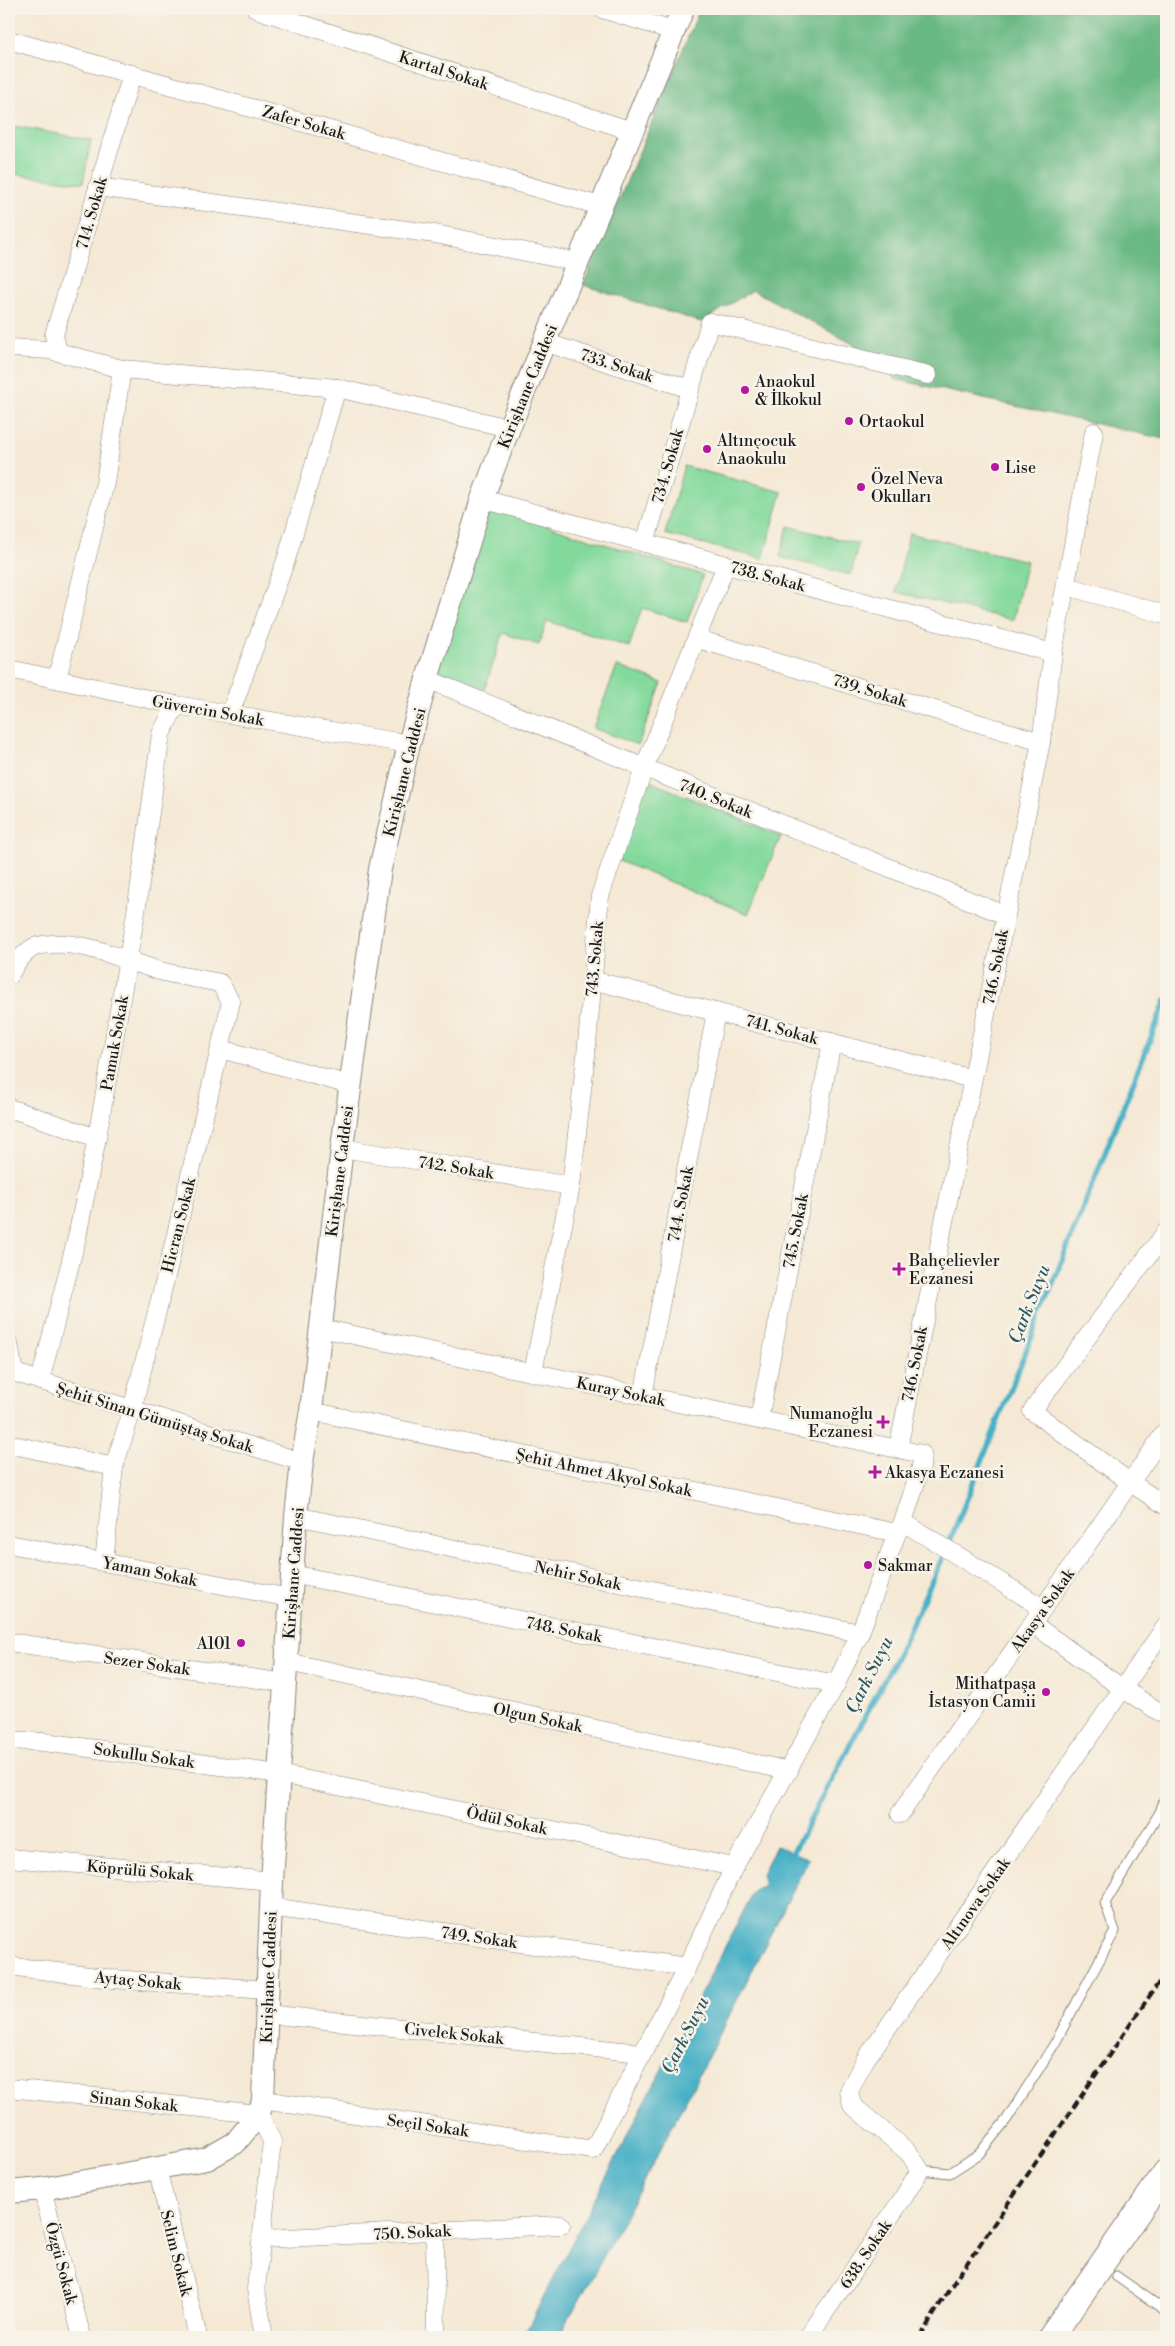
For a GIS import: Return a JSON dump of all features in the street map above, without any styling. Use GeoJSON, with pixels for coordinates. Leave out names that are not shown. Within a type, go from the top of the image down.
{"type":"FeatureCollection","features":[{"type":"Feature","properties":{"kind":"main road"},"geometry":{"type":"LineString","coordinates":[[1051,2337],[1166,2172]]}},
{"type":"Feature","properties":{"kind":"street","name":"Kartal Sokak"},"geometry":{"type":"LineString","coordinates":[[256,9],[632,131]]}},
{"type":"Feature","properties":{"kind":"street"},"geometry":{"type":"LineString","coordinates":[[602,9],[673,31]]}},
{"type":"Feature","properties":{"kind":"street","name":"Kirişhane Caddesi"},"geometry":{"type":"LineString","coordinates":[[261,2107],[267,2014],[270,1907],[296,1516],[302,1462],[311,1411],[350,1085],[380,869],[409,744],[482,499],[544,342],[683,9]]}},
{"type":"Feature","properties":{"kind":"street","name":"Zafer Sokak"},"geometry":{"type":"LineString","coordinates":[[9,40],[600,206]]}},
{"type":"Feature","properties":{"kind":"street","name":"714. Sokak"},"geometry":{"type":"LineString","coordinates":[[58,352],[54,335],[132,74]]}},
{"type":"Feature","properties":{"kind":"street"},"geometry":{"type":"LineString","coordinates":[[98,187],[435,234],[577,262]]}},
{"type":"Feature","properties":{"kind":"street","name":"734. Sokak"},"geometry":{"type":"LineString","coordinates":[[645,543],[710,322],[928,375]]}},
{"type":"Feature","properties":{"kind":"street","name":"733. Sokak"},"geometry":{"type":"LineString","coordinates":[[544,342],[690,388]]}},
{"type":"Feature","properties":{"kind":"street"},"geometry":{"type":"LineString","coordinates":[[9,348],[58,352],[122,369],[337,388],[509,428]]}},
{"type":"Feature","properties":{"kind":"street"},"geometry":{"type":"LineString","coordinates":[[57,679],[105,483],[122,369]]}},
{"type":"Feature","properties":{"kind":"street"},"geometry":{"type":"LineString","coordinates":[[230,714],[286,560],[337,388]]}},
{"type":"Feature","properties":{"kind":"street","name":"746. Sokak"},"geometry":{"type":"LineString","coordinates":[[898,1449],[1041,742],[1053,654],[1094,432]]}},
{"type":"Feature","properties":{"kind":"street","name":"738. Sokak"},"geometry":{"type":"LineString","coordinates":[[482,499],[1053,654]]}},
{"type":"Feature","properties":{"kind":"street","name":"743. Sokak"},"geometry":{"type":"LineString","coordinates":[[533,1372],[571,1186],[586,1054],[600,896],[644,768],[698,639],[726,565]]}},
{"type":"Feature","properties":{"kind":"street"},"geometry":{"type":"LineString","coordinates":[[1067,586],[1166,615]]}},
{"type":"Feature","properties":{"kind":"street","name":"739. Sokak"},"geometry":{"type":"LineString","coordinates":[[698,639],[1041,742]]}},
{"type":"Feature","properties":{"kind":"street","name":"Güvercin Sokak"},"geometry":{"type":"LineString","coordinates":[[9,669],[176,705],[409,744]]}},
{"type":"Feature","properties":{"kind":"street","name":"740. Sokak"},"geometry":{"type":"LineString","coordinates":[[427,679],[1005,916]]}},
{"type":"Feature","properties":{"kind":"street","name":"Pamuk Sokak"},"geometry":{"type":"LineString","coordinates":[[40,1381],[77,1237],[97,1138],[128,959],[161,734],[176,705]]}},
{"type":"Feature","properties":{"kind":"street","name":"Hicran Sokak"},"geometry":{"type":"LineString","coordinates":[[9,976],[17,962],[36,947],[63,944],[128,959],[159,971],[220,983],[231,1002],[132,1410],[114,1467],[104,1562]]}},
{"type":"Feature","properties":{"kind":"street","name":"741. Sokak"},"geometry":{"type":"LineString","coordinates":[[592,980],[972,1079]]}},
{"type":"Feature","properties":{"kind":"street","name":"744. Sokak"},"geometry":{"type":"LineString","coordinates":[[643,1396],[716,1012]]}},
{"type":"Feature","properties":{"kind":"street","name":"745. Sokak"},"geometry":{"type":"LineString","coordinates":[[759,1420],[832,1042]]}},
{"type":"Feature","properties":{"kind":"street"},"geometry":{"type":"LineString","coordinates":[[221,1049],[350,1085]]}},
{"type":"Feature","properties":{"kind":"street"},"geometry":{"type":"LineString","coordinates":[[9,1108],[97,1138]]}},
{"type":"Feature","properties":{"kind":"street","name":"742. Sokak"},"geometry":{"type":"LineString","coordinates":[[342,1148],[571,1186]]}},
{"type":"Feature","properties":{"kind":"street"},"geometry":{"type":"LineString","coordinates":[[1166,1232],[1032,1411],[1166,1506]]}},
{"type":"Feature","properties":{"kind":"street","name":"Kuray Sokak"},"geometry":{"type":"LineString","coordinates":[[320,1328],[922,1454],[921,1467],[905,1528]]}},
{"type":"Feature","properties":{"kind":"street"},"geometry":{"type":"LineString","coordinates":[[9,1344],[11,1372]]}},
{"type":"Feature","properties":{"kind":"street","name":"Şehit Sinan Gümüştaş Sokak"},"geometry":{"type":"LineString","coordinates":[[11,1372],[302,1462]]}},
{"type":"Feature","properties":{"kind":"street","name":"Şehit Ahmet Akyol Sokak"},"geometry":{"type":"LineString","coordinates":[[311,1411],[905,1528],[962,1557],[1043,1608]]}},
{"type":"Feature","properties":{"kind":"street","name":"Akasya Sokak"},"geometry":{"type":"LineString","coordinates":[[900,1814],[1166,1431]]}},
{"type":"Feature","properties":{"kind":"street"},"geometry":{"type":"LineString","coordinates":[[9,1444],[114,1467]]}},
{"type":"Feature","properties":{"kind":"street","name":"Nehir Sokak"},"geometry":{"type":"LineString","coordinates":[[296,1516],[860,1633]]}},
{"type":"Feature","properties":{"kind":"street"},"geometry":{"type":"LineString","coordinates":[[641,2053],[687,1967],[734,1867],[789,1772],[836,1684],[905,1528]]}},
{"type":"Feature","properties":{"kind":"street","name":"Yaman Sokak"},"geometry":{"type":"LineString","coordinates":[[9,1544],[290,1598]]}},
{"type":"Feature","properties":{"kind":"street","name":"748. Sokak"},"geometry":{"type":"LineString","coordinates":[[292,1574],[836,1684]]}},
{"type":"Feature","properties":{"kind":"street"},"geometry":{"type":"LineString","coordinates":[[1033,1624],[1123,1689],[1166,1716]]}},
{"type":"Feature","properties":{"kind":"street","name":"Altınova Sokak"},"geometry":{"type":"LineString","coordinates":[[920,2170],[909,2152],[852,2106],[848,2091],[865,2060],[1166,1626]]}},
{"type":"Feature","properties":{"kind":"street","name":"Sezer Sokak"},"geometry":{"type":"LineString","coordinates":[[9,1642],[287,1673]]}},
{"type":"Feature","properties":{"kind":"street","name":"Olgun Sokak"},"geometry":{"type":"LineString","coordinates":[[287,1673],[789,1772]]}},
{"type":"Feature","properties":{"kind":"street","name":"Sokullu Sokak"},"geometry":{"type":"LineString","coordinates":[[9,1740],[44,1742],[279,1774]]}},
{"type":"Feature","properties":{"kind":"street","name":"Ödül Sokak"},"geometry":{"type":"LineString","coordinates":[[279,1774],[734,1867]]}},
{"type":"Feature","properties":{"kind":"street","name":"Köprülü Sokak"},"geometry":{"type":"LineString","coordinates":[[9,1858],[272,1881]]}},
{"type":"Feature","properties":{"kind":"street","name":"749. Sokak"},"geometry":{"type":"LineString","coordinates":[[270,1907],[687,1967]]}},
{"type":"Feature","properties":{"kind":"street","name":"Aytaç Sokak"},"geometry":{"type":"LineString","coordinates":[[9,1966],[113,1979],[267,1990]]}},
{"type":"Feature","properties":{"kind":"street","name":"Civelek Sokak"},"geometry":{"type":"LineString","coordinates":[[267,2014],[641,2053]]}},
{"type":"Feature","properties":{"kind":"street","name":"Seçil Sokak"},"geometry":{"type":"LineString","coordinates":[[261,2107],[593,2150],[641,2053]]}},
{"type":"Feature","properties":{"kind":"street","name":"Sinan Sokak"},"geometry":{"type":"LineString","coordinates":[[9,2088],[261,2107]]}},
{"type":"Feature","properties":{"kind":"street"},"geometry":{"type":"LineString","coordinates":[[9,2192],[42,2190],[207,2159],[236,2143],[261,2107]]}},
{"type":"Feature","properties":{"kind":"street"},"geometry":{"type":"LineString","coordinates":[[261,2107],[272,2141],[263,2239],[256,2289],[264,2337]]}},
{"type":"Feature","properties":{"kind":"street","name":"Selim Sokak"},"geometry":{"type":"LineString","coordinates":[[157,2168],[198,2337]]}},
{"type":"Feature","properties":{"kind":"street","name":"638. Sokak"},"geometry":{"type":"LineString","coordinates":[[808,2337],[920,2170]]}},
{"type":"Feature","properties":{"kind":"street","name":"Özgü Sokak"},"geometry":{"type":"LineString","coordinates":[[42,2190],[82,2337]]}},
{"type":"Feature","properties":{"kind":"street","name":"750. Sokak"},"geometry":{"type":"LineString","coordinates":[[263,2239],[561,2225]]}},
{"type":"Feature","properties":{"kind":"street"},"geometry":{"type":"LineString","coordinates":[[435,2231],[436,2337]]}},
{"type":"Feature","properties":{"kind":"lane"},"geometry":{"type":"LineString","coordinates":[[920,2170],[950,2173],[979,2154],[1008,2118],[1055,2043],[1115,1931],[1105,1903],[1160,1812],[1166,1796]]}},
{"type":"Feature","properties":{"kind":"lane"},"geometry":{"type":"LineString","coordinates":[[1116,2276],[1166,2311]]}},
{"type":"Feature","properties":{"kind":"green space"},"geometry":{"type":"Polygon","coordinates":[[[700,9],[1166,9],[1166,435],[1164,439],[894,379],[888,363],[753,290],[701,322],[583,285],[700,9]]]}},
{"type":"Feature","properties":{"kind":"green space"},"geometry":{"type":"Polygon","coordinates":[[[9,125],[91,140],[83,183],[9,173],[9,125]]]}},
{"type":"Feature","properties":{"kind":"green space"},"geometry":{"type":"Polygon","coordinates":[[[684,466],[782,492],[763,559],[665,534],[684,466]]]}},
{"type":"Feature","properties":{"kind":"green space"},"geometry":{"type":"Polygon","coordinates":[[[488,507],[703,575],[687,622],[642,608],[629,647],[547,621],[539,645],[503,633],[482,697],[434,676],[488,507]]]}},
{"type":"Feature","properties":{"kind":"green space"},"geometry":{"type":"Polygon","coordinates":[[[788,526],[858,544],[851,575],[780,557],[788,526]]]}},
{"type":"Feature","properties":{"kind":"green space"},"geometry":{"type":"Polygon","coordinates":[[[909,533],[1027,561],[1013,620],[896,592],[909,533]]]}},
{"type":"Feature","properties":{"kind":"green space"},"geometry":{"type":"Polygon","coordinates":[[[617,666],[662,683],[638,745],[593,728],[617,666]]]}},
{"type":"Feature","properties":{"kind":"green space"},"geometry":{"type":"Polygon","coordinates":[[[647,780],[781,836],[748,914],[614,859],[647,780]]]}},
{"type":"Feature","properties":{"kind":"water"},"geometry":{"type":"Polygon","coordinates":[[[776,1846],[809,1859],[686,2100],[624,2219],[559,2337],[523,2337],[755,1889],[763,1886],[764,1881],[761,1876],[776,1846]]]}},
{"type":"Feature","properties":{"kind":"waterway","name":"Çark Suyu"},"geometry":{"type":"LineString","coordinates":[[789,1860],[897,1656],[948,1546],[1166,1000]]}},
{"type":"Feature","properties":{"kind":"railway"},"geometry":{"type":"LineString","coordinates":[[920,2337],[950,2288],[1166,1972]]}},
{"type":"Feature","properties":{"kind":"place","name":"Anaokul & İlkokul"},"geometry":{"type":"Point","coordinates":[745,390]}},
{"type":"Feature","properties":{"kind":"place","name":"Ortaokul"},"geometry":{"type":"Point","coordinates":[849,421]}},
{"type":"Feature","properties":{"kind":"place","name":"Altınçocuk Anaokulu"},"geometry":{"type":"Point","coordinates":[707,449]}},
{"type":"Feature","properties":{"kind":"place","name":"Lise"},"geometry":{"type":"Point","coordinates":[995,467]}},
{"type":"Feature","properties":{"kind":"place","name":"Özel Neva Okulları"},"geometry":{"type":"Point","coordinates":[861,487]}},
{"type":"Feature","properties":{"kind":"place","name":"Bahçelievler Eczanesi"},"geometry":{"type":"Point","coordinates":[899,1269]}},
{"type":"Feature","properties":{"kind":"place","name":"Numanoğlu Eczanesi"},"geometry":{"type":"Point","coordinates":[883,1422]}},
{"type":"Feature","properties":{"kind":"place","name":"Akasya Eczanesi"},"geometry":{"type":"Point","coordinates":[875,1472]}},
{"type":"Feature","properties":{"kind":"place","name":"Sakmar"},"geometry":{"type":"Point","coordinates":[868,1565]}},
{"type":"Feature","properties":{"kind":"place","name":"A101"},"geometry":{"type":"Point","coordinates":[241,1643]}},
{"type":"Feature","properties":{"kind":"place","name":"Mithatpaşa İstasyon Camii"},"geometry":{"type":"Point","coordinates":[1046,1692]}}]}
